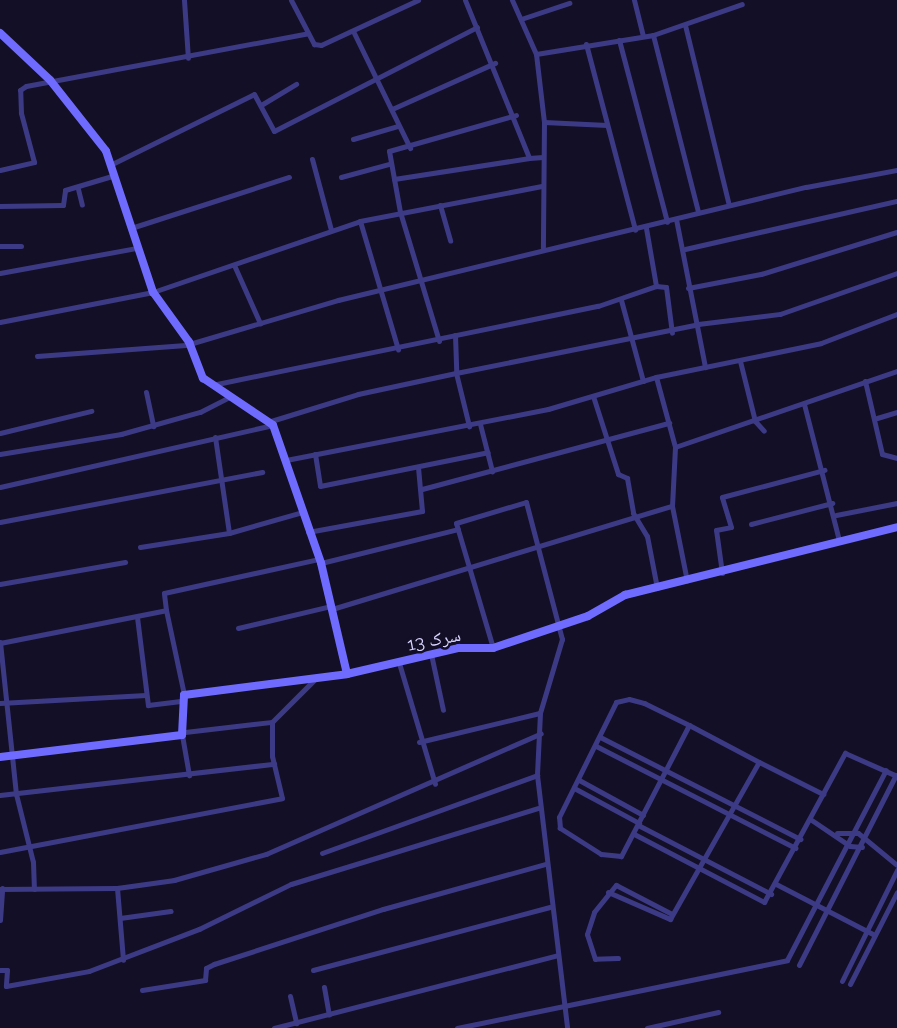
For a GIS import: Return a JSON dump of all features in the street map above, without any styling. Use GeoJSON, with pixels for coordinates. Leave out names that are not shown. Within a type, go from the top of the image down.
{"type":"FeatureCollection","features":[{"type":"Feature","properties":{"kind":"street"},"geometry":{"type":"LineString","coordinates":[[184,0],[188,58]]}},
{"type":"Feature","properties":{"kind":"street"},"geometry":{"type":"LineString","coordinates":[[291,0],[314,44],[321,45],[354,33],[418,0]]}},
{"type":"Feature","properties":{"kind":"street"},"geometry":{"type":"LineString","coordinates":[[465,0],[495,63],[530,158]]}},
{"type":"Feature","properties":{"kind":"street"},"geometry":{"type":"LineString","coordinates":[[512,0],[536,54],[544,122],[543,249]]}},
{"type":"Feature","properties":{"kind":"street"},"geometry":{"type":"LineString","coordinates":[[634,0],[643,36]]}},
{"type":"Feature","properties":{"kind":"street"},"geometry":{"type":"LineString","coordinates":[[520,19],[569,3]]}},
{"type":"Feature","properties":{"kind":"street"},"geometry":{"type":"LineString","coordinates":[[536,54],[652,35],[742,4]]}},
{"type":"Feature","properties":{"kind":"street"},"geometry":{"type":"LineString","coordinates":[[685,25],[729,206]]}},
{"type":"Feature","properties":{"kind":"street"},"geometry":{"type":"LineString","coordinates":[[112,164],[254,94],[274,131],[477,27]]}},
{"type":"Feature","properties":{"kind":"street"},"geometry":{"type":"LineString","coordinates":[[0,33],[50,80],[112,164],[112,176],[153,292],[189,342],[210,386],[231,396],[272,423],[308,532],[320,561],[346,674]]}},
{"type":"Feature","properties":{"kind":"street"},"geometry":{"type":"LineString","coordinates":[[0,170],[34,162],[20,90],[50,80],[188,58],[308,33]]}},
{"type":"Feature","properties":{"kind":"street"},"geometry":{"type":"LineString","coordinates":[[354,33],[410,148]]}},
{"type":"Feature","properties":{"kind":"street"},"geometry":{"type":"LineString","coordinates":[[652,35],[698,212]]}},
{"type":"Feature","properties":{"kind":"street"},"geometry":{"type":"LineString","coordinates":[[619,40],[667,222]]}},
{"type":"Feature","properties":{"kind":"street"},"geometry":{"type":"LineString","coordinates":[[586,44],[635,230]]}},
{"type":"Feature","properties":{"kind":"street"},"geometry":{"type":"LineString","coordinates":[[392,109],[495,63]]}},
{"type":"Feature","properties":{"kind":"street"},"geometry":{"type":"LineString","coordinates":[[261,105],[296,84]]}},
{"type":"Feature","properties":{"kind":"street"},"geometry":{"type":"LineString","coordinates":[[439,341],[419,283],[400,212],[389,164],[389,151],[410,148],[516,115]]}},
{"type":"Feature","properties":{"kind":"street"},"geometry":{"type":"LineString","coordinates":[[544,122],[608,125]]}},
{"type":"Feature","properties":{"kind":"street"},"geometry":{"type":"LineString","coordinates":[[353,139],[398,126]]}},
{"type":"Feature","properties":{"kind":"street"},"geometry":{"type":"LineString","coordinates":[[394,179],[543,157]]}},
{"type":"Feature","properties":{"kind":"street"},"geometry":{"type":"LineString","coordinates":[[312,159],[331,230]]}},
{"type":"Feature","properties":{"kind":"street"},"geometry":{"type":"LineString","coordinates":[[341,177],[389,164]]}},
{"type":"Feature","properties":{"kind":"street"},"geometry":{"type":"LineString","coordinates":[[37,356],[189,342],[543,249],[646,228],[698,212],[897,170]]}},
{"type":"Feature","properties":{"kind":"street"},"geometry":{"type":"LineString","coordinates":[[0,206],[63,205],[65,190],[78,189],[112,176]]}},
{"type":"Feature","properties":{"kind":"street"},"geometry":{"type":"LineString","coordinates":[[131,228],[289,177]]}},
{"type":"Feature","properties":{"kind":"street"},"geometry":{"type":"LineString","coordinates":[[0,322],[153,292],[360,221],[542,186]]}},
{"type":"Feature","properties":{"kind":"street"},"geometry":{"type":"LineString","coordinates":[[78,189],[81,205]]}},
{"type":"Feature","properties":{"kind":"street"},"geometry":{"type":"LineString","coordinates":[[685,249],[897,201]]}},
{"type":"Feature","properties":{"kind":"street"},"geometry":{"type":"LineString","coordinates":[[440,205],[450,241]]}},
{"type":"Feature","properties":{"kind":"street"},"geometry":{"type":"LineString","coordinates":[[676,219],[685,249],[688,288],[698,324],[705,367]]}},
{"type":"Feature","properties":{"kind":"street"},"geometry":{"type":"LineString","coordinates":[[360,221],[398,349]]}},
{"type":"Feature","properties":{"kind":"street"},"geometry":{"type":"LineString","coordinates":[[646,228],[656,286]]}},
{"type":"Feature","properties":{"kind":"street"},"geometry":{"type":"LineString","coordinates":[[688,288],[761,274],[897,232]]}},
{"type":"Feature","properties":{"kind":"street"},"geometry":{"type":"LineString","coordinates":[[0,246],[21,246]]}},
{"type":"Feature","properties":{"kind":"street"},"geometry":{"type":"LineString","coordinates":[[0,273],[136,248]]}},
{"type":"Feature","properties":{"kind":"street"},"geometry":{"type":"LineString","coordinates":[[234,265],[260,323]]}},
{"type":"Feature","properties":{"kind":"street"},"geometry":{"type":"LineString","coordinates":[[0,487],[122,463],[272,423],[358,394],[631,339],[672,333],[698,324],[780,314],[897,273]]}},
{"type":"Feature","properties":{"kind":"street"},"geometry":{"type":"LineString","coordinates":[[210,386],[439,341],[454,335],[621,300],[656,286],[666,286],[672,333]]}},
{"type":"Feature","properties":{"kind":"street"},"geometry":{"type":"LineString","coordinates":[[621,300],[643,381]]}},
{"type":"Feature","properties":{"kind":"street"},"geometry":{"type":"LineString","coordinates":[[286,460],[480,424],[593,396],[656,377],[740,361],[851,334],[897,314]]}},
{"type":"Feature","properties":{"kind":"street"},"geometry":{"type":"LineString","coordinates":[[454,335],[456,373],[469,426]]}},
{"type":"Feature","properties":{"kind":"street"},"geometry":{"type":"LineString","coordinates":[[740,361],[755,421],[764,431]]}},
{"type":"Feature","properties":{"kind":"street"},"geometry":{"type":"LineString","coordinates":[[675,447],[897,371]]}},
{"type":"Feature","properties":{"kind":"street"},"geometry":{"type":"LineString","coordinates":[[656,377],[675,447],[672,506],[687,581]]}},
{"type":"Feature","properties":{"kind":"street"},"geometry":{"type":"LineString","coordinates":[[865,381],[877,418],[882,454],[897,458]]}},
{"type":"Feature","properties":{"kind":"street"},"geometry":{"type":"LineString","coordinates":[[147,392],[153,426]]}},
{"type":"Feature","properties":{"kind":"street"},"geometry":{"type":"LineString","coordinates":[[0,454],[153,426],[231,396]]}},
{"type":"Feature","properties":{"kind":"street"},"geometry":{"type":"LineString","coordinates":[[593,396],[638,519],[657,588]]}},
{"type":"Feature","properties":{"kind":"street"},"geometry":{"type":"LineString","coordinates":[[804,404],[836,515],[839,540]]}},
{"type":"Feature","properties":{"kind":"street"},"geometry":{"type":"LineString","coordinates":[[0,433],[91,411]]}},
{"type":"Feature","properties":{"kind":"street"},"geometry":{"type":"LineString","coordinates":[[877,418],[897,412]]}},
{"type":"Feature","properties":{"kind":"street"},"geometry":{"type":"LineString","coordinates":[[422,489],[609,442],[669,423]]}},
{"type":"Feature","properties":{"kind":"street"},"geometry":{"type":"LineString","coordinates":[[480,424],[492,471]]}},
{"type":"Feature","properties":{"kind":"street"},"geometry":{"type":"LineString","coordinates":[[215,437],[229,533]]}},
{"type":"Feature","properties":{"kind":"street"},"geometry":{"type":"LineString","coordinates":[[315,454],[320,486],[488,452]]}},
{"type":"Feature","properties":{"kind":"street"},"geometry":{"type":"LineString","coordinates":[[308,532],[422,511],[422,489],[418,467]]}},
{"type":"Feature","properties":{"kind":"street"},"geometry":{"type":"LineString","coordinates":[[722,573],[716,530],[731,527],[722,496],[824,470]]}},
{"type":"Feature","properties":{"kind":"street"},"geometry":{"type":"LineString","coordinates":[[0,522],[262,472]]}},
{"type":"Feature","properties":{"kind":"street"},"geometry":{"type":"LineString","coordinates":[[492,648],[456,523],[526,502],[540,548],[558,625],[560,648],[540,713],[541,733],[537,775],[544,864],[567,1028]]}},
{"type":"Feature","properties":{"kind":"street"},"geometry":{"type":"LineString","coordinates":[[751,524],[832,503]]}},
{"type":"Feature","properties":{"kind":"street"},"geometry":{"type":"LineString","coordinates":[[836,515],[897,504]]}},
{"type":"Feature","properties":{"kind":"street"},"geometry":{"type":"LineString","coordinates":[[238,628],[331,608],[638,519],[646,511],[672,506]]}},
{"type":"Feature","properties":{"kind":"street"},"geometry":{"type":"LineString","coordinates":[[140,548],[229,533],[302,512]]}},
{"type":"Feature","properties":{"kind":"street","name":"سرک 13"},"geometry":{"type":"LineString","coordinates":[[184,698],[346,674],[431,654],[492,648],[607,608],[625,595],[722,573],[839,540],[897,527]]}},
{"type":"Feature","properties":{"kind":"street"},"geometry":{"type":"LineString","coordinates":[[189,775],[184,733],[184,698],[164,593],[458,530]]}},
{"type":"Feature","properties":{"kind":"street"},"geometry":{"type":"LineString","coordinates":[[0,584],[125,562]]}},
{"type":"Feature","properties":{"kind":"street"},"geometry":{"type":"LineString","coordinates":[[33,889],[29,847],[16,794],[13,756],[3,703],[0,643],[166,610]]}},
{"type":"Feature","properties":{"kind":"street"},"geometry":{"type":"LineString","coordinates":[[137,617],[148,705],[184,698]]}},
{"type":"Feature","properties":{"kind":"street"},"geometry":{"type":"LineString","coordinates":[[431,654],[443,710]]}},
{"type":"Feature","properties":{"kind":"street"},"geometry":{"type":"LineString","coordinates":[[399,663],[419,742],[435,784]]}},
{"type":"Feature","properties":{"kind":"street"},"geometry":{"type":"LineString","coordinates":[[0,757],[272,722],[315,679]]}},
{"type":"Feature","properties":{"kind":"street"},"geometry":{"type":"LineString","coordinates":[[3,703],[146,695]]}},
{"type":"Feature","properties":{"kind":"street"},"geometry":{"type":"LineString","coordinates":[[688,725],[644,815],[619,858],[601,854],[567,833],[559,817],[616,702],[628,699],[688,725],[823,794]]}},
{"type":"Feature","properties":{"kind":"street"},"geometry":{"type":"LineString","coordinates":[[419,742],[540,713]]}},
{"type":"Feature","properties":{"kind":"street"},"geometry":{"type":"LineString","coordinates":[[0,852],[282,798],[274,764],[272,722]]}},
{"type":"Feature","properties":{"kind":"street"},"geometry":{"type":"LineString","coordinates":[[0,920],[1,888],[117,888],[174,880],[298,844],[435,784],[541,733]]}},
{"type":"Feature","properties":{"kind":"street"},"geometry":{"type":"LineString","coordinates":[[600,737],[800,839]]}},
{"type":"Feature","properties":{"kind":"street"},"geometry":{"type":"LineString","coordinates":[[596,746],[795,848]]}},
{"type":"Feature","properties":{"kind":"street"},"geometry":{"type":"LineString","coordinates":[[634,834],[764,902],[771,894],[848,751],[896,775],[799,965]]}},
{"type":"Feature","properties":{"kind":"street"},"geometry":{"type":"LineString","coordinates":[[608,892],[665,920],[672,914],[701,870],[729,813],[759,762]]}},
{"type":"Feature","properties":{"kind":"street"},"geometry":{"type":"LineString","coordinates":[[0,795],[274,764]]}},
{"type":"Feature","properties":{"kind":"street"},"geometry":{"type":"LineString","coordinates":[[457,1028],[563,1002],[787,960],[850,835],[886,770]]}},
{"type":"Feature","properties":{"kind":"street"},"geometry":{"type":"LineString","coordinates":[[321,853],[537,775]]}},
{"type":"Feature","properties":{"kind":"street"},"geometry":{"type":"LineString","coordinates":[[579,780],[644,815]]}},
{"type":"Feature","properties":{"kind":"street"},"geometry":{"type":"LineString","coordinates":[[574,788],[771,894]]}},
{"type":"Feature","properties":{"kind":"street"},"geometry":{"type":"LineString","coordinates":[[0,969],[7,970],[6,986],[66,978],[123,960],[291,884],[538,808]]}},
{"type":"Feature","properties":{"kind":"street"},"geometry":{"type":"LineString","coordinates":[[810,819],[837,834],[847,843],[869,847],[897,865]]}},
{"type":"Feature","properties":{"kind":"street"},"geometry":{"type":"LineString","coordinates":[[837,834],[865,837]]}},
{"type":"Feature","properties":{"kind":"street"},"geometry":{"type":"LineString","coordinates":[[865,837],[869,847]]}},
{"type":"Feature","properties":{"kind":"street"},"geometry":{"type":"LineString","coordinates":[[142,990],[205,980],[206,968],[214,964],[383,909],[544,864]]}},
{"type":"Feature","properties":{"kind":"street"},"geometry":{"type":"LineString","coordinates":[[842,981],[897,870]]}},
{"type":"Feature","properties":{"kind":"street"},"geometry":{"type":"LineString","coordinates":[[776,884],[875,935]]}},
{"type":"Feature","properties":{"kind":"street"},"geometry":{"type":"LineString","coordinates":[[618,958],[595,959],[587,934],[608,892],[619,885],[672,914]]}},
{"type":"Feature","properties":{"kind":"street"},"geometry":{"type":"LineString","coordinates":[[117,888],[123,960]]}},
{"type":"Feature","properties":{"kind":"street"},"geometry":{"type":"LineString","coordinates":[[850,984],[897,892]]}},
{"type":"Feature","properties":{"kind":"street"},"geometry":{"type":"LineString","coordinates":[[313,970],[550,907]]}},
{"type":"Feature","properties":{"kind":"street"},"geometry":{"type":"LineString","coordinates":[[120,918],[171,911]]}},
{"type":"Feature","properties":{"kind":"street"},"geometry":{"type":"LineString","coordinates":[[274,1028],[558,955]]}},
{"type":"Feature","properties":{"kind":"street"},"geometry":{"type":"LineString","coordinates":[[324,987],[329,1015]]}},
{"type":"Feature","properties":{"kind":"street"},"geometry":{"type":"LineString","coordinates":[[290,996],[296,1023]]}},
{"type":"Feature","properties":{"kind":"street"},"geometry":{"type":"LineString","coordinates":[[647,1028],[718,1012]]}}]}
